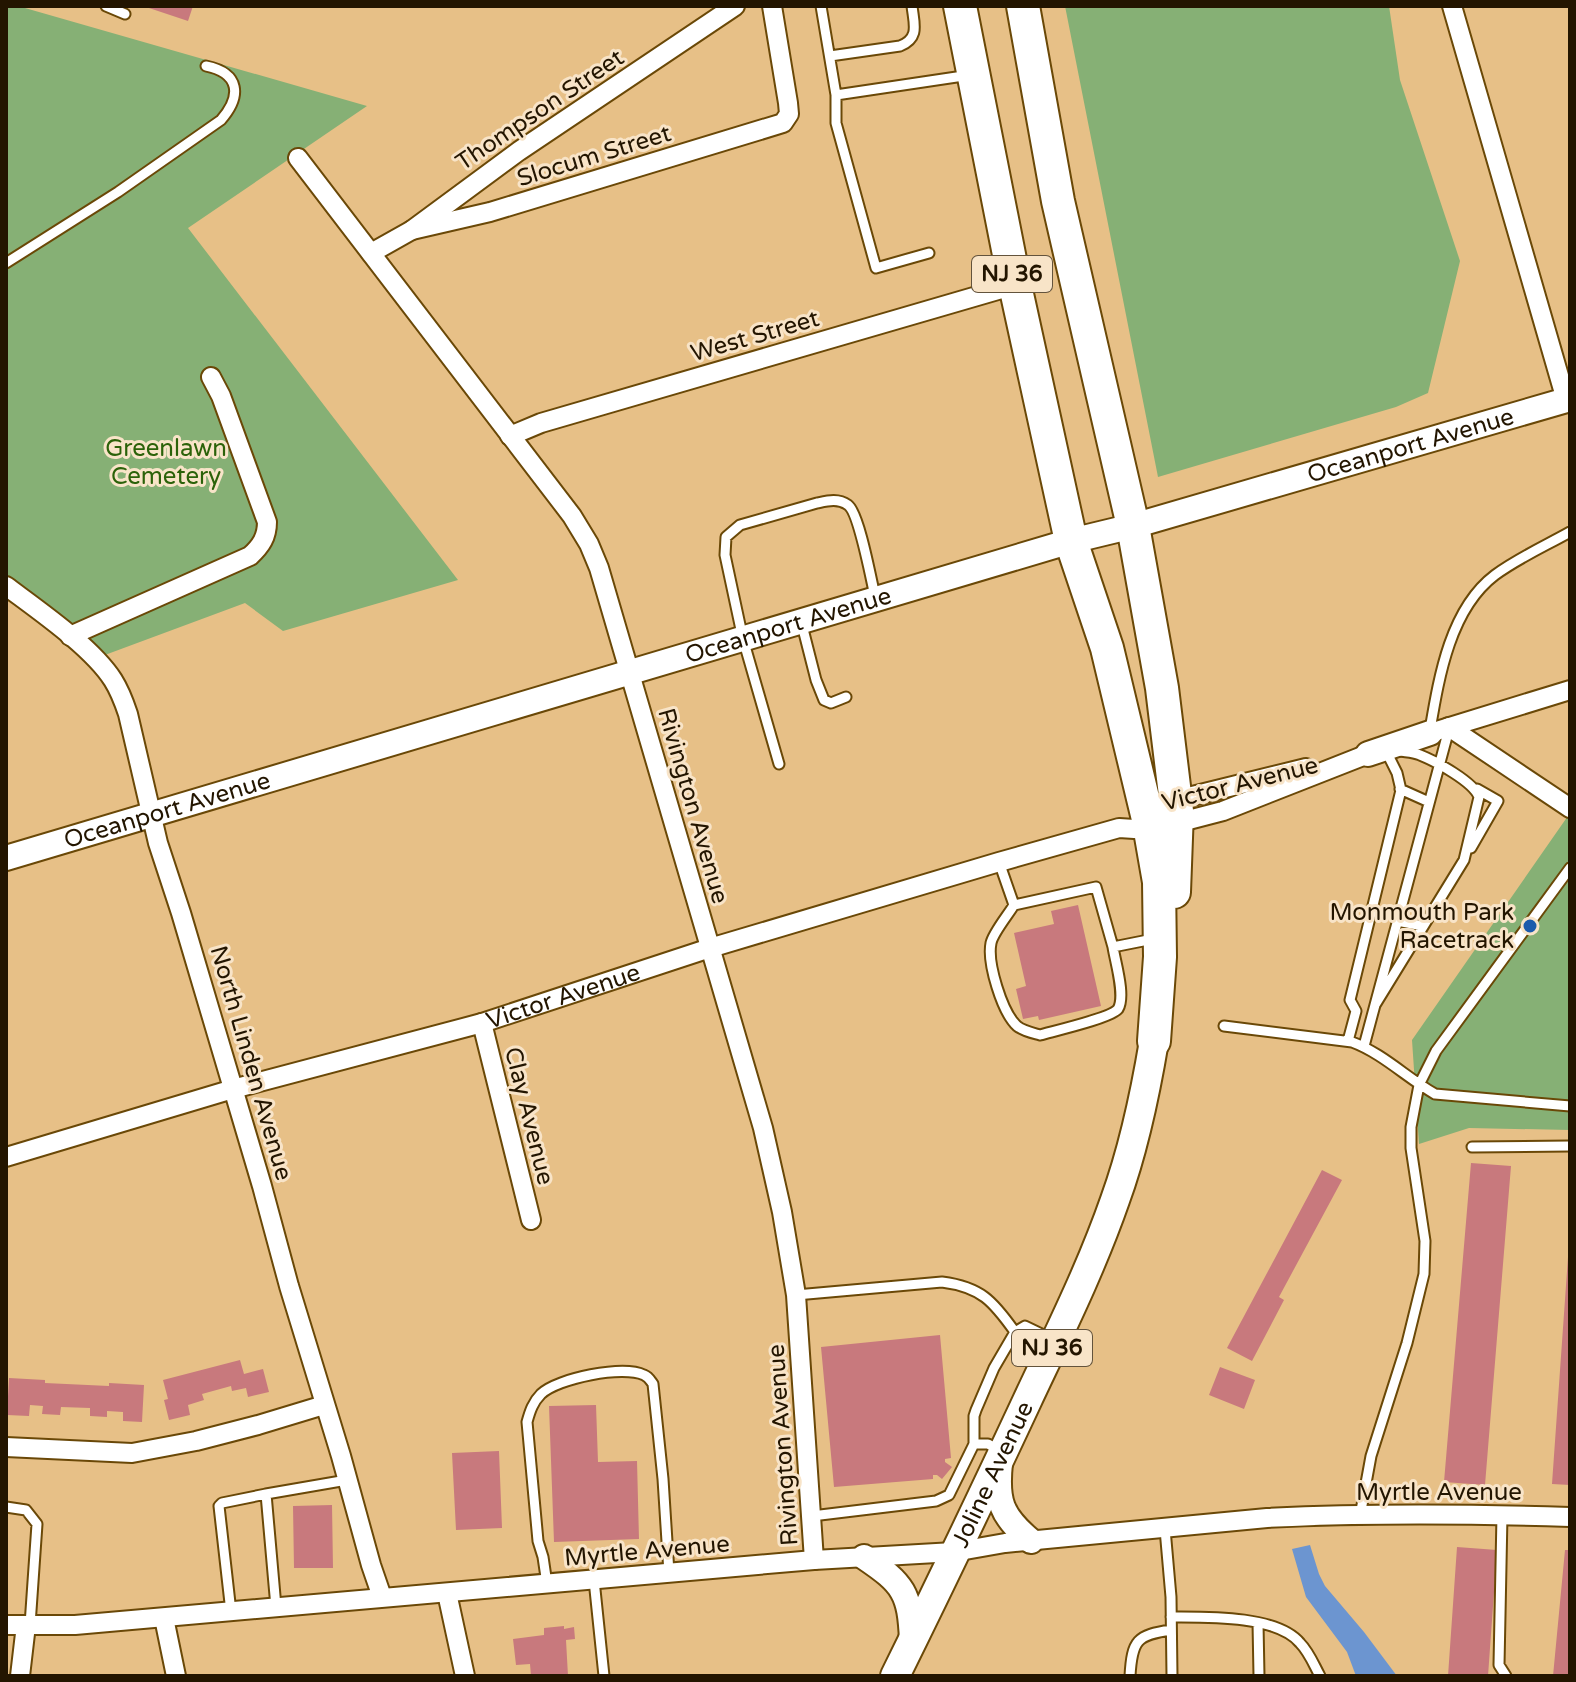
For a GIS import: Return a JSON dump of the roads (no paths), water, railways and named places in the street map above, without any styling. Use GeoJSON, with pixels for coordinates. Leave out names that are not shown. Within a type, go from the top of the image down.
{"type":"FeatureCollection","features":[{"type":"Feature","properties":{"kind":"highway","name":"NJ 36"},"geometry":{"type":"LineString","coordinates":[[960,6],[1015,285],[1071,541],[1107,648],[1153,818],[1171,944],[1154,1041]]}},
{"type":"Feature","properties":{"kind":"highway","name":"NJ 36"},"geometry":{"type":"LineString","coordinates":[[1023,6],[1058,201],[1133,526],[1162,688],[1153,818],[1160,938],[1154,1041]]}},
{"type":"Feature","properties":{"kind":"main road","name":"Joline Avenue"},"geometry":{"type":"LineString","coordinates":[[895,1676],[1094,1256],[1135,1137],[1154,1041]]}},
{"type":"Feature","properties":{"kind":"street","name":"Thompson Street"},"geometry":{"type":"LineString","coordinates":[[371,253],[412,230],[519,151],[735,6]]}},
{"type":"Feature","properties":{"kind":"street","name":"Slocum Street"},"geometry":{"type":"LineString","coordinates":[[412,230],[519,203],[774,127],[787,119],[788,103],[772,6]]}},
{"type":"Feature","properties":{"kind":"street"},"geometry":{"type":"LineString","coordinates":[[1452,6],[1568,400]]}},
{"type":"Feature","properties":{"kind":"street","name":"Rivington Avenue"},"geometry":{"type":"LineString","coordinates":[[298,158],[572,516],[599,568],[763,1128],[782,1212],[796,1295],[814,1560]]}},
{"type":"Feature","properties":{"kind":"street","name":"West Street"},"geometry":{"type":"LineString","coordinates":[[510,436],[541,423],[1015,285]]}},
{"type":"Feature","properties":{"kind":"street"},"geometry":{"type":"LineString","coordinates":[[70,636],[250,556],[265,539],[267,522],[221,396],[211,377]]}},
{"type":"Feature","properties":{"kind":"street","name":"Oceanport Avenue"},"geometry":{"type":"LineString","coordinates":[[6,858],[1071,541],[1133,526],[1568,400]]}},
{"type":"Feature","properties":{"kind":"street","name":"North Linden Avenue"},"geometry":{"type":"LineString","coordinates":[[6,586],[102,665],[121,695],[158,843],[382,1597]]}},
{"type":"Feature","properties":{"kind":"street","name":"Victor Avenue"},"geometry":{"type":"LineString","coordinates":[[6,1157],[233,1089],[482,1023],[710,948],[1153,818],[1223,811],[1376,751],[1441,736],[1570,690]]}},
{"type":"Feature","properties":{"kind":"street"},"geometry":{"type":"LineString","coordinates":[[1441,736],[1470,742],[1570,808]]}},
{"type":"Feature","properties":{"kind":"street","name":"Clay Avenue"},"geometry":{"type":"LineString","coordinates":[[482,1023],[531,1220]]}},
{"type":"Feature","properties":{"kind":"street"},"geometry":{"type":"LineString","coordinates":[[6,1447],[132,1453],[196,1441],[324,1405]]}},
{"type":"Feature","properties":{"kind":"street"},"geometry":{"type":"LineString","coordinates":[[1002,1455],[999,1496],[1014,1527],[1031,1541]]}},
{"type":"Feature","properties":{"kind":"street","name":"Myrtle Avenue"},"geometry":{"type":"LineString","coordinates":[[6,1625],[75,1625],[814,1560],[954,1552],[1005,1543],[1294,1517],[1570,1517]]}},
{"type":"Feature","properties":{"kind":"street"},"geometry":{"type":"LineString","coordinates":[[864,1557],[895,1580],[907,1598],[911,1611],[912,1641]]}},
{"type":"Feature","properties":{"kind":"street"},"geometry":{"type":"LineString","coordinates":[[447,1593],[465,1676]]}},
{"type":"Feature","properties":{"kind":"street"},"geometry":{"type":"LineString","coordinates":[[164,1618],[176,1676]]}},
{"type":"Feature","properties":{"kind":"street"},"geometry":{"type":"LineString","coordinates":[[20,1676],[28,1625]]}},
{"type":"Feature","properties":{"kind":"lane"},"geometry":{"type":"LineString","coordinates":[[106,6],[125,14]]}},
{"type":"Feature","properties":{"kind":"lane"},"geometry":{"type":"LineString","coordinates":[[821,6],[836,95],[836,123],[876,268],[929,253]]}},
{"type":"Feature","properties":{"kind":"lane"},"geometry":{"type":"LineString","coordinates":[[830,56],[909,42],[914,36],[912,6]]}},
{"type":"Feature","properties":{"kind":"lane"},"geometry":{"type":"LineString","coordinates":[[6,263],[118,192],[221,120],[230,109],[235,88],[222,72],[206,66]]}},
{"type":"Feature","properties":{"kind":"lane"},"geometry":{"type":"LineString","coordinates":[[836,95],[973,74]]}},
{"type":"Feature","properties":{"kind":"lane"},"geometry":{"type":"LineString","coordinates":[[779,764],[743,639],[724,546],[726,537],[734,529],[755,521],[839,501],[849,506],[857,522],[876,599]]}},
{"type":"Feature","properties":{"kind":"lane"},"geometry":{"type":"LineString","coordinates":[[1364,1046],[1439,765],[1441,736],[1435,700],[1459,618],[1475,593],[1496,574],[1570,532]]}},
{"type":"Feature","properties":{"kind":"lane"},"geometry":{"type":"LineString","coordinates":[[801,621],[824,700],[831,703],[846,697]]}},
{"type":"Feature","properties":{"kind":"lane"},"geometry":{"type":"LineString","coordinates":[[1373,1010],[1498,801],[1420,754],[1376,751]]}},
{"type":"Feature","properties":{"kind":"lane"},"geometry":{"type":"LineString","coordinates":[[1348,1041],[1356,1011],[1350,1000],[1400,789],[1397,773],[1376,751]]}},
{"type":"Feature","properties":{"kind":"lane"},"geometry":{"type":"LineString","coordinates":[[1464,860],[1479,803],[1475,787]]}},
{"type":"Feature","properties":{"kind":"lane"},"geometry":{"type":"LineString","coordinates":[[1400,789],[1429,802]]}},
{"type":"Feature","properties":{"kind":"lane"},"geometry":{"type":"LineString","coordinates":[[999,862],[1014,905]]}},
{"type":"Feature","properties":{"kind":"lane"},"geometry":{"type":"LineString","coordinates":[[1360,1516],[1371,1456],[1407,1343],[1424,1274],[1425,1241],[1411,1148],[1411,1127],[1419,1085],[1436,1051],[1570,868]]}},
{"type":"Feature","properties":{"kind":"lane"},"geometry":{"type":"LineString","coordinates":[[1096,887],[1113,947],[1121,993],[1118,1009],[1108,1016],[1040,1035],[1018,1027],[1006,1012],[991,966],[991,941],[1014,905],[1096,887]]}},
{"type":"Feature","properties":{"kind":"lane"},"geometry":{"type":"LineString","coordinates":[[1397,921],[1423,926]]}},
{"type":"Feature","properties":{"kind":"lane"},"geometry":{"type":"LineString","coordinates":[[1113,947],[1160,938]]}},
{"type":"Feature","properties":{"kind":"lane"},"geometry":{"type":"LineString","coordinates":[[1356,1011],[1373,1010]]}},
{"type":"Feature","properties":{"kind":"lane"},"geometry":{"type":"LineString","coordinates":[[1224,1026],[1348,1041],[1364,1046],[1435,1094],[1570,1106]]}},
{"type":"Feature","properties":{"kind":"lane"},"geometry":{"type":"LineString","coordinates":[[1472,1147],[1570,1146]]}},
{"type":"Feature","properties":{"kind":"lane"},"geometry":{"type":"LineString","coordinates":[[796,1295],[942,1282],[961,1285],[996,1306],[1015,1332]]}},
{"type":"Feature","properties":{"kind":"lane"},"geometry":{"type":"LineString","coordinates":[[812,1516],[936,1501],[949,1495],[974,1444],[976,1410],[994,1368],[1015,1332],[1025,1326],[1056,1340]]}},
{"type":"Feature","properties":{"kind":"lane"},"geometry":{"type":"LineString","coordinates":[[547,1584],[536,1523],[527,1422],[531,1408],[543,1392],[567,1380],[607,1372],[642,1374],[653,1384],[669,1573]]}},
{"type":"Feature","properties":{"kind":"lane"},"geometry":{"type":"LineString","coordinates":[[974,1444],[988,1444],[1002,1455]]}},
{"type":"Feature","properties":{"kind":"lane"},"geometry":{"type":"LineString","coordinates":[[231,1612],[219,1506],[266,1494],[347,1480]]}},
{"type":"Feature","properties":{"kind":"lane"},"geometry":{"type":"LineString","coordinates":[[266,1494],[276,1607]]}},
{"type":"Feature","properties":{"kind":"lane"},"geometry":{"type":"LineString","coordinates":[[6,1507],[26,1510],[37,1524],[28,1625]]}},
{"type":"Feature","properties":{"kind":"lane"},"geometry":{"type":"LineString","coordinates":[[1502,1515],[1499,1665],[1506,1676]]}},
{"type":"Feature","properties":{"kind":"lane"},"geometry":{"type":"LineString","coordinates":[[1165,1529],[1171,1597],[1172,1676]]}},
{"type":"Feature","properties":{"kind":"lane"},"geometry":{"type":"LineString","coordinates":[[594,1580],[604,1676]]}},
{"type":"Feature","properties":{"kind":"lane"},"geometry":{"type":"LineString","coordinates":[[1171,1617],[1222,1617],[1274,1626],[1301,1643],[1320,1676]]}},
{"type":"Feature","properties":{"kind":"lane"},"geometry":{"type":"LineString","coordinates":[[1258,1623],[1259,1676]]}},
{"type":"Feature","properties":{"kind":"lane"},"geometry":{"type":"LineString","coordinates":[[1130,1676],[1133,1653],[1143,1636],[1171,1630]]}},
{"type":"Feature","properties":{"kind":"water"},"geometry":{"type":"Polygon","coordinates":[[[1310,1545],[1325,1586],[1397,1676],[1356,1676],[1347,1652],[1306,1597],[1292,1549],[1310,1545]]]}},
{"type":"Feature","properties":{"kind":"place","name":"Monmouth Park Racetrack"},"geometry":{"type":"Point","coordinates":[1530,926]}},
{"type":"Feature","properties":{"kind":"park label","name":"Greenlawn Cemetery"},"geometry":{"type":"Point","coordinates":[166,462]}}]}
